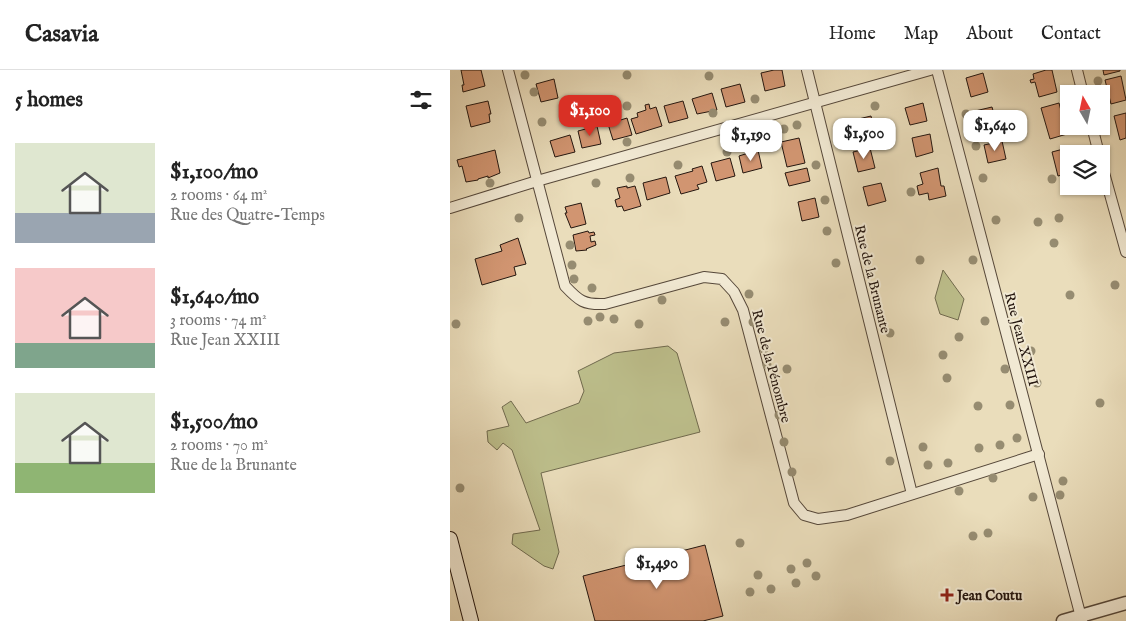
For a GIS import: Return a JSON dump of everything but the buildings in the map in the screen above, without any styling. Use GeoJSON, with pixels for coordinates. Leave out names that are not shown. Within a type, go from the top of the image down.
{"type":"FeatureCollection","features":[{"type":"Feature","properties":{"kind":"main road"},"geometry":{"type":"LineString","coordinates":[[450,539],[471,621]]}},
{"type":"Feature","properties":{"kind":"street","name":"Rue de la Pénombre"},"geometry":{"type":"LineString","coordinates":[[508,70],[565,286],[576,299],[590,304],[605,304],[704,277],[722,279],[734,292],[743,310],[794,503],[804,515],[818,519],[847,515],[1039,454]]}},
{"type":"Feature","properties":{"kind":"street","name":"Rue de la Brunante"},"geometry":{"type":"LineString","coordinates":[[807,70],[912,494]]}},
{"type":"Feature","properties":{"kind":"street"},"geometry":{"type":"LineString","coordinates":[[450,208],[537,181],[930,70]]}},
{"type":"Feature","properties":{"kind":"street","name":"Rue Jean XXIII"},"geometry":{"type":"LineString","coordinates":[[937,70],[1082,618]]}},
{"type":"Feature","properties":{"kind":"street"},"geometry":{"type":"LineString","coordinates":[[1077,70],[1081,85]]}},
{"type":"Feature","properties":{"kind":"street"},"geometry":{"type":"LineString","coordinates":[[1110,194],[1126,252]]}},
{"type":"Feature","properties":{"kind":"street"},"geometry":{"type":"LineString","coordinates":[[1063,621],[1082,618],[1126,604]]}},
{"type":"Feature","properties":{"kind":"green space"},"geometry":{"type":"Polygon","coordinates":[[[943,270],[964,299],[958,320],[940,314],[935,298],[943,270]]]}},
{"type":"Feature","properties":{"kind":"green space"},"geometry":{"type":"Polygon","coordinates":[[[668,346],[677,353],[700,432],[541,473],[559,552],[553,569],[544,566],[512,544],[513,534],[540,530],[512,450],[503,443],[497,450],[488,442],[487,431],[509,426],[502,407],[511,401],[526,423],[579,403],[584,391],[578,371],[614,353],[668,346]]]}},
{"type":"Feature","properties":{"kind":"place","name":"Jean Coutu"},"geometry":{"type":"Point","coordinates":[947,595]}}]}
